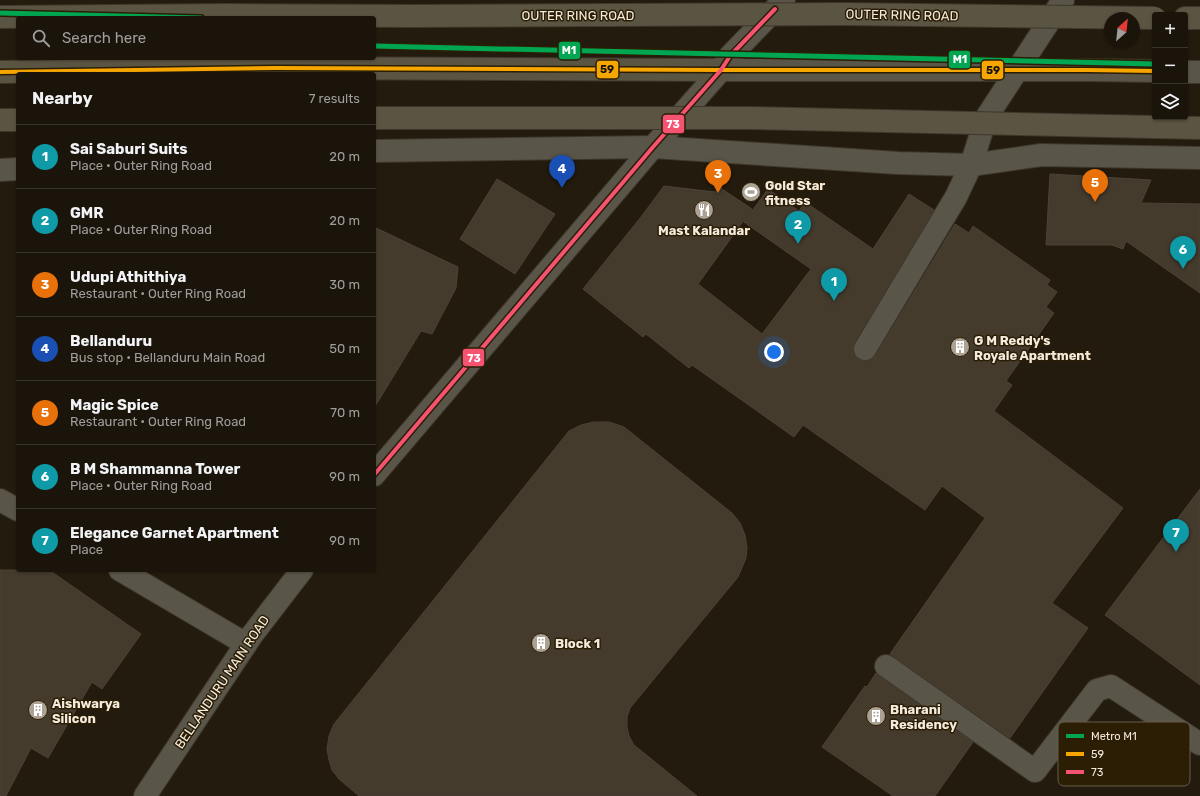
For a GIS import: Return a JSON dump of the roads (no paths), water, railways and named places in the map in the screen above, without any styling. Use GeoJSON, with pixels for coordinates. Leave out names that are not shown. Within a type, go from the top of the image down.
{"type":"FeatureCollection","features":[{"type":"Feature","properties":{"kind":"highway","name":"OUTER RING ROAD"},"geometry":{"type":"LineString","coordinates":[[113,16],[842,14],[1152,18]]}},
{"type":"Feature","properties":{"kind":"highway","name":"OUTER RING ROAD"},"geometry":{"type":"LineString","coordinates":[[0,17],[16,17]]}},
{"type":"Feature","properties":{"kind":"highway"},"geometry":{"type":"LineString","coordinates":[[1188,18],[1200,18]]}},
{"type":"Feature","properties":{"kind":"highway"},"geometry":{"type":"LineString","coordinates":[[0,72],[276,68],[721,70]]}},
{"type":"Feature","properties":{"kind":"highway"},"geometry":{"type":"LineString","coordinates":[[376,118],[748,118],[1200,128]]}},
{"type":"Feature","properties":{"kind":"highway"},"geometry":{"type":"LineString","coordinates":[[0,120],[16,120]]}},
{"type":"Feature","properties":{"kind":"street"},"geometry":{"type":"LineString","coordinates":[[376,468],[721,70],[730,56],[784,0]]}},
{"type":"Feature","properties":{"kind":"street"},"geometry":{"type":"LineString","coordinates":[[865,349],[956,198],[971,165],[986,118],[1063,0]]}},
{"type":"Feature","properties":{"kind":"street"},"geometry":{"type":"LineString","coordinates":[[721,70],[1017,70],[1152,72]]}},
{"type":"Feature","properties":{"kind":"street"},"geometry":{"type":"LineString","coordinates":[[1188,72],[1200,72]]}},
{"type":"Feature","properties":{"kind":"street"},"geometry":{"type":"LineString","coordinates":[[376,151],[653,147],[898,163],[971,165],[1041,155],[1200,158]]}},
{"type":"Feature","properties":{"kind":"street"},"geometry":{"type":"LineString","coordinates":[[0,170],[16,169]]}},
{"type":"Feature","properties":{"kind":"street"},"geometry":{"type":"LineString","coordinates":[[0,500],[16,509]]}},
{"type":"Feature","properties":{"kind":"street"},"geometry":{"type":"LineString","coordinates":[[123,572],[246,644]]}},
{"type":"Feature","properties":{"kind":"street","name":"BELLANDURU MAIN ROAD"},"geometry":{"type":"LineString","coordinates":[[145,796],[246,644],[300,572]]}},
{"type":"Feature","properties":{"kind":"street"},"geometry":{"type":"LineString","coordinates":[[886,666],[1034,772],[1058,741]]}},
{"type":"Feature","properties":{"kind":"street"},"geometry":{"type":"LineString","coordinates":[[1072,722],[1097,690],[1111,686],[1166,722]]}},
{"type":"Feature","properties":{"kind":"street"},"geometry":{"type":"LineString","coordinates":[[1190,737],[1200,744]]}},
{"type":"Feature","properties":{"kind":"metro line","name":"M1"},"geometry":{"type":"LineString","coordinates":[[0,13],[121,16]]}},
{"type":"Feature","properties":{"kind":"metro line","name":"M1"},"geometry":{"type":"LineString","coordinates":[[376,46],[1152,64]]}},
{"type":"Feature","properties":{"kind":"place","name":"Bellanduru"},"geometry":{"type":"Point","coordinates":[562,188]}},
{"type":"Feature","properties":{"kind":"place","name":"Gold Star fitness"},"geometry":{"type":"Point","coordinates":[751,192]}},
{"type":"Feature","properties":{"kind":"place","name":"Udupi Athithiya"},"geometry":{"type":"Point","coordinates":[718,193]}},
{"type":"Feature","properties":{"kind":"place","name":"Magic Spice"},"geometry":{"type":"Point","coordinates":[1095,202]}},
{"type":"Feature","properties":{"kind":"place","name":"Mast Kalandar"},"geometry":{"type":"Point","coordinates":[704,210]}},
{"type":"Feature","properties":{"kind":"place","name":"GMR"},"geometry":{"type":"Point","coordinates":[798,244]}},
{"type":"Feature","properties":{"kind":"place","name":"B M Shammanna Tower"},"geometry":{"type":"Point","coordinates":[1183,269]}},
{"type":"Feature","properties":{"kind":"place","name":"Sai Saburi Suits"},"geometry":{"type":"Point","coordinates":[834,301]}},
{"type":"Feature","properties":{"kind":"place","name":"G M Reddy's Royale Apartment"},"geometry":{"type":"Point","coordinates":[960,347]}},
{"type":"Feature","properties":{"kind":"place","name":"Elegance Garnet Apartment"},"geometry":{"type":"Point","coordinates":[1176,552]}},
{"type":"Feature","properties":{"kind":"place","name":"Block 1"},"geometry":{"type":"Point","coordinates":[541,643]}},
{"type":"Feature","properties":{"kind":"place","name":"Aishwarya Silicon"},"geometry":{"type":"Point","coordinates":[38,710]}},
{"type":"Feature","properties":{"kind":"place","name":"Bharani Residency"},"geometry":{"type":"Point","coordinates":[876,716]}}]}
